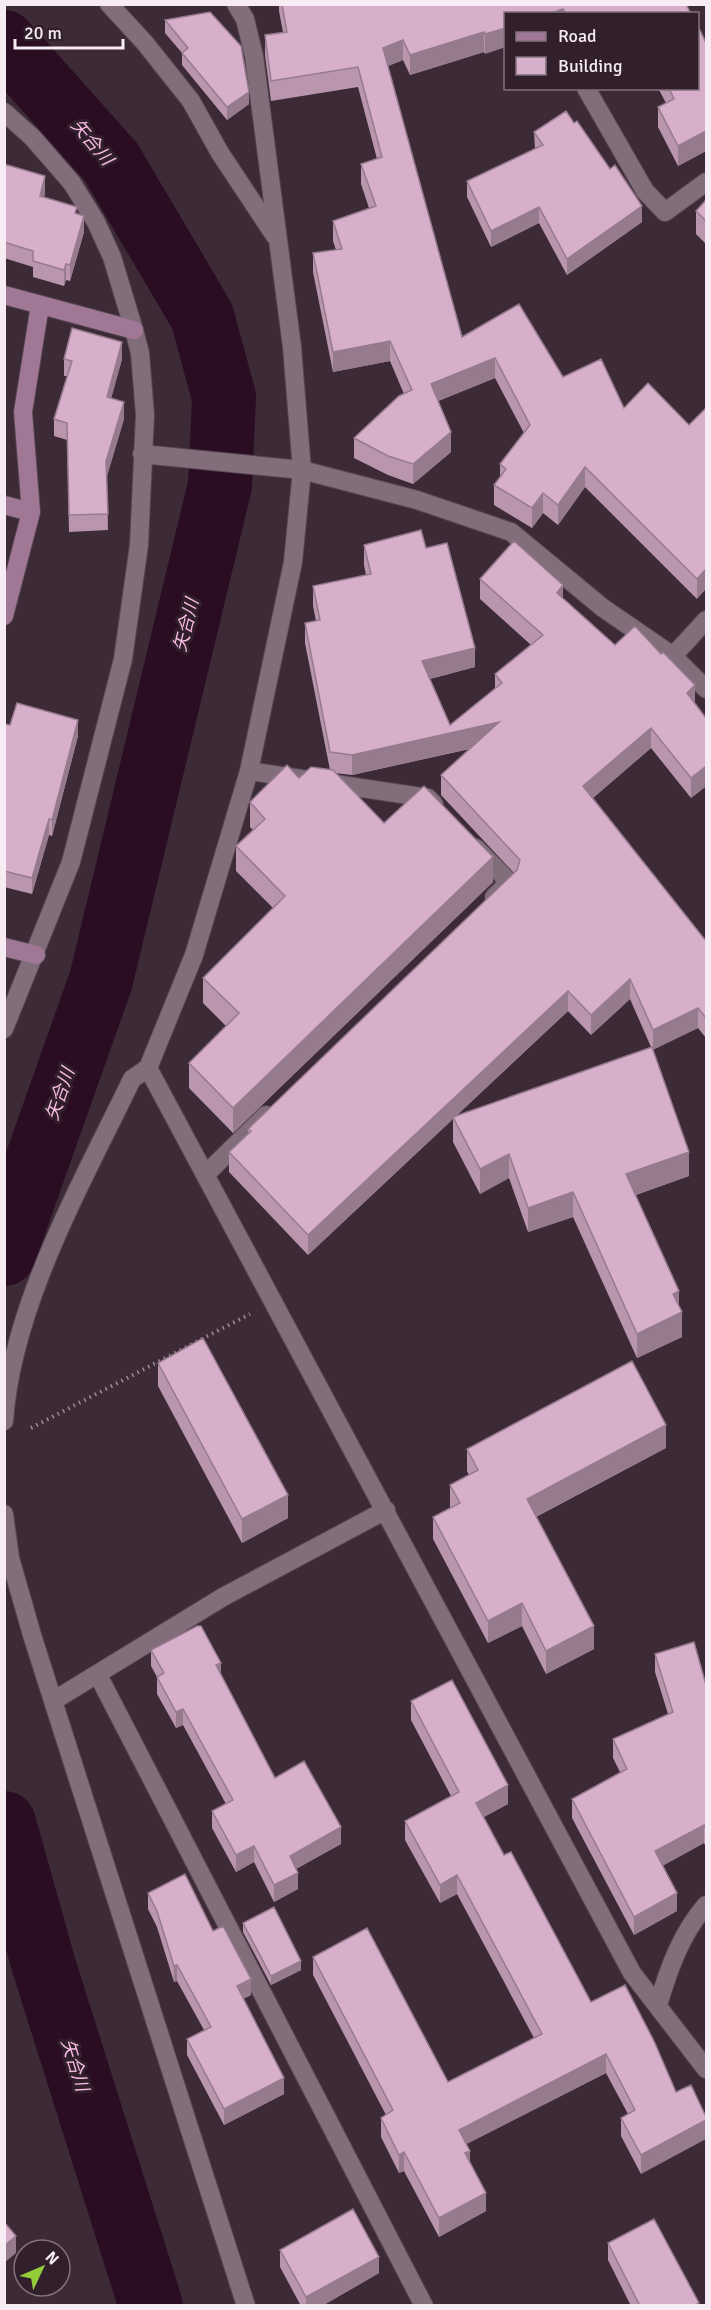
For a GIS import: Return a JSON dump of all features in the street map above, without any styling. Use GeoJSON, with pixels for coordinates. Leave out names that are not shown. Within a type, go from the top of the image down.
{"type":"FeatureCollection","features":[{"type":"Feature","properties":{"kind":"street"},"geometry":{"type":"LineString","coordinates":[[109,4],[145,43],[191,101],[220,153],[278,242]]}},
{"type":"Feature","properties":{"kind":"street"},"geometry":{"type":"LineString","coordinates":[[4,1421],[6,1392],[41,1276],[67,1215],[132,1079],[148,1068],[194,955],[249,771],[292,562],[302,470],[292,347],[254,56],[245,19],[236,4]]}},
{"type":"Feature","properties":{"kind":"street"},"geometry":{"type":"LineString","coordinates":[[587,90],[645,191],[665,212],[706,182]]}},
{"type":"Feature","properties":{"kind":"street"},"geometry":{"type":"LineString","coordinates":[[4,112],[32,136],[72,183],[96,222],[112,257],[134,330],[143,379],[150,455],[123,659],[71,862],[36,955],[4,1029]]}},
{"type":"Feature","properties":{"kind":"street"},"geometry":{"type":"LineString","coordinates":[[4,295],[134,330]]}},
{"type":"Feature","properties":{"kind":"street"},"geometry":{"type":"LineString","coordinates":[[4,616],[31,512],[23,411],[40,305]]}},
{"type":"Feature","properties":{"kind":"street"},"geometry":{"type":"LineString","coordinates":[[150,455],[302,470],[417,500],[510,532],[603,608],[673,656],[706,689]]}},
{"type":"Feature","properties":{"kind":"street"},"geometry":{"type":"LineString","coordinates":[[4,505],[31,512]]}},
{"type":"Feature","properties":{"kind":"street"},"geometry":{"type":"LineString","coordinates":[[673,656],[706,620]]}},
{"type":"Feature","properties":{"kind":"street"},"geometry":{"type":"LineString","coordinates":[[249,771],[428,798],[444,814]]}},
{"type":"Feature","properties":{"kind":"street"},"geometry":{"type":"LineString","coordinates":[[460,831],[509,882],[484,906]]}},
{"type":"Feature","properties":{"kind":"street"},"geometry":{"type":"LineString","coordinates":[[4,947],[36,955]]}},
{"type":"Feature","properties":{"kind":"street"},"geometry":{"type":"LineString","coordinates":[[148,1068],[632,1973],[706,2068]]}},
{"type":"Feature","properties":{"kind":"street"},"geometry":{"type":"LineString","coordinates":[[206,1173],[281,1101]]}},
{"type":"Feature","properties":{"kind":"street"},"geometry":{"type":"LineString","coordinates":[[53,1701],[223,1597],[386,1510]]}},
{"type":"Feature","properties":{"kind":"street"},"geometry":{"type":"LineString","coordinates":[[4,1514],[10,1558],[53,1701],[246,2306]]}},
{"type":"Feature","properties":{"kind":"street"},"geometry":{"type":"LineString","coordinates":[[98,1675],[424,2306]]}},
{"type":"Feature","properties":{"kind":"street"},"geometry":{"type":"LineString","coordinates":[[658,2005],[668,1970],[687,1929],[706,1905]]}},
{"type":"Feature","properties":{"kind":"path"},"geometry":{"type":"LineString","coordinates":[[25,1431],[244,1315],[277,1308]]}},
{"type":"Feature","properties":{"kind":"building"},"geometry":{"type":"Polygon","coordinates":[[[282,4],[686,4],[690,12],[565,12],[563,9],[554,12],[504,12],[504,29],[485,34],[484,32],[410,55],[403,40],[383,48],[462,337],[519,304],[563,377],[601,359],[624,408],[648,383],[689,425],[706,408],[706,569],[697,579],[585,467],[558,505],[543,493],[532,508],[494,485],[506,469],[500,464],[530,425],[495,358],[431,384],[451,432],[413,464],[388,456],[354,438],[399,396],[412,390],[390,341],[333,352],[313,253],[342,249],[333,221],[376,206],[361,164],[382,157],[358,67],[271,81],[265,35],[287,32],[282,4]]]}},
{"type":"Feature","properties":{"kind":"building"},"geometry":{"type":"Polygon","coordinates":[[[210,12],[241,46],[249,92],[227,107],[182,53],[188,48],[165,20],[210,12]]]}},
{"type":"Feature","properties":{"kind":"building"},"geometry":{"type":"Polygon","coordinates":[[[699,28],[706,43],[706,131],[678,146],[658,107],[674,99],[670,90],[699,90],[699,28]]]}},
{"type":"Feature","properties":{"kind":"building"},"geometry":{"type":"Polygon","coordinates":[[[566,111],[574,123],[577,121],[610,169],[615,165],[642,206],[567,259],[539,207],[491,231],[467,181],[543,145],[534,132],[566,111]]]}},
{"type":"Feature","properties":{"kind":"building"},"geometry":{"type":"Polygon","coordinates":[[[4,164],[45,176],[40,196],[77,207],[75,213],[84,216],[70,265],[66,264],[64,270],[33,261],[33,251],[4,242],[4,164]]]}},
{"type":"Feature","properties":{"kind":"building"},"geometry":{"type":"Polygon","coordinates":[[[706,200],[706,221],[696,211],[706,200]]]}},
{"type":"Feature","properties":{"kind":"building"},"geometry":{"type":"Polygon","coordinates":[[[72,328],[122,342],[107,397],[124,402],[106,461],[108,514],[69,515],[67,423],[54,419],[72,361],[64,359],[72,328]]]}},
{"type":"Feature","properties":{"kind":"building"},"geometry":{"type":"Polygon","coordinates":[[[421,530],[426,548],[447,543],[475,648],[422,661],[450,725],[502,683],[495,674],[543,635],[480,579],[514,541],[563,585],[557,593],[615,645],[635,626],[695,685],[687,693],[706,718],[706,770],[705,767],[691,778],[651,728],[583,786],[706,941],[706,1018],[698,1008],[653,1030],[630,979],[591,1015],[568,991],[308,1235],[229,1152],[251,1131],[248,1129],[517,870],[520,860],[441,775],[499,722],[352,755],[330,752],[305,623],[320,620],[313,586],[371,574],[364,545],[421,530]]]}},
{"type":"Feature","properties":{"kind":"building"},"geometry":{"type":"Polygon","coordinates":[[[17,703],[78,720],[52,820],[49,819],[32,878],[4,871],[4,724],[10,725],[17,703]]]}},
{"type":"Feature","properties":{"kind":"building"},"geometry":{"type":"Polygon","coordinates":[[[287,765],[299,778],[311,767],[333,770],[384,823],[424,786],[493,857],[233,1108],[189,1063],[239,1013],[203,978],[285,896],[236,846],[265,819],[250,802],[287,765]]]}},
{"type":"Feature","properties":{"kind":"building"},"geometry":{"type":"Polygon","coordinates":[[[652,1047],[689,1152],[626,1174],[679,1291],[673,1294],[682,1312],[637,1334],[573,1192],[528,1208],[509,1154],[480,1169],[453,1117],[652,1047]]]}},
{"type":"Feature","properties":{"kind":"building"},"geometry":{"type":"Polygon","coordinates":[[[203,1338],[288,1495],[242,1519],[158,1363],[203,1338]]]}},
{"type":"Feature","properties":{"kind":"building"},"geometry":{"type":"Polygon","coordinates":[[[632,1361],[666,1425],[527,1499],[594,1626],[546,1651],[522,1603],[488,1621],[433,1517],[460,1503],[450,1485],[478,1470],[467,1449],[632,1361]]]}},
{"type":"Feature","properties":{"kind":"building"},"geometry":{"type":"Polygon","coordinates":[[[201,1626],[221,1663],[216,1665],[275,1778],[304,1761],[341,1827],[290,1856],[298,1873],[274,1885],[254,1846],[236,1855],[212,1811],[233,1800],[183,1709],[176,1712],[157,1677],[164,1673],[151,1650],[201,1626]]]}},
{"type":"Feature","properties":{"kind":"building"},"geometry":{"type":"Polygon","coordinates":[[[694,1642],[706,1685],[706,1830],[704,1825],[655,1851],[677,1893],[634,1917],[572,1799],[627,1769],[613,1739],[673,1712],[655,1654],[694,1642]]]}},
{"type":"Feature","properties":{"kind":"building"},"geometry":{"type":"Polygon","coordinates":[[[452,1680],[508,1785],[476,1803],[504,1855],[511,1852],[591,2002],[625,1985],[654,2041],[676,2092],[691,2085],[706,2120],[641,2155],[621,2118],[635,2110],[606,2054],[459,2130],[470,2151],[465,2153],[486,2193],[439,2218],[404,2152],[399,2155],[381,2118],[393,2110],[313,1957],[367,1928],[448,2082],[542,2034],[457,1875],[440,1885],[405,1821],[459,1792],[411,1701],[452,1680]]]}},
{"type":"Feature","properties":{"kind":"building"},"geometry":{"type":"Polygon","coordinates":[[[185,1874],[213,1931],[223,1926],[251,1979],[237,1986],[284,2078],[224,2109],[187,2039],[211,2027],[177,1965],[174,1966],[157,1911],[148,1893],[185,1874]]]}},
{"type":"Feature","properties":{"kind":"building"},"geometry":{"type":"Polygon","coordinates":[[[274,1907],[301,1961],[271,1976],[243,1923],[274,1907]]]}},
{"type":"Feature","properties":{"kind":"building"},"geometry":{"type":"Polygon","coordinates":[[[353,2209],[379,2257],[306,2297],[280,2250],[353,2209]]]}},
{"type":"Feature","properties":{"kind":"building"},"geometry":{"type":"Polygon","coordinates":[[[654,2219],[699,2303],[694,2306],[640,2306],[608,2243],[654,2219]]]}},
{"type":"Feature","properties":{"kind":"building"},"geometry":{"type":"Polygon","coordinates":[[[4,2222],[16,2236],[4,2246],[4,2222]]]}},
{"type":"Feature","properties":{"kind":"waterway","name":"矢合川"},"geometry":{"type":"LineString","coordinates":[[4,42],[111,162],[202,316],[224,397],[220,485],[101,980],[4,1254]]}},
{"type":"Feature","properties":{"kind":"waterway","name":"矢合川"},"geometry":{"type":"LineString","coordinates":[[4,1823],[44,1966],[151,2306]]}}]}
